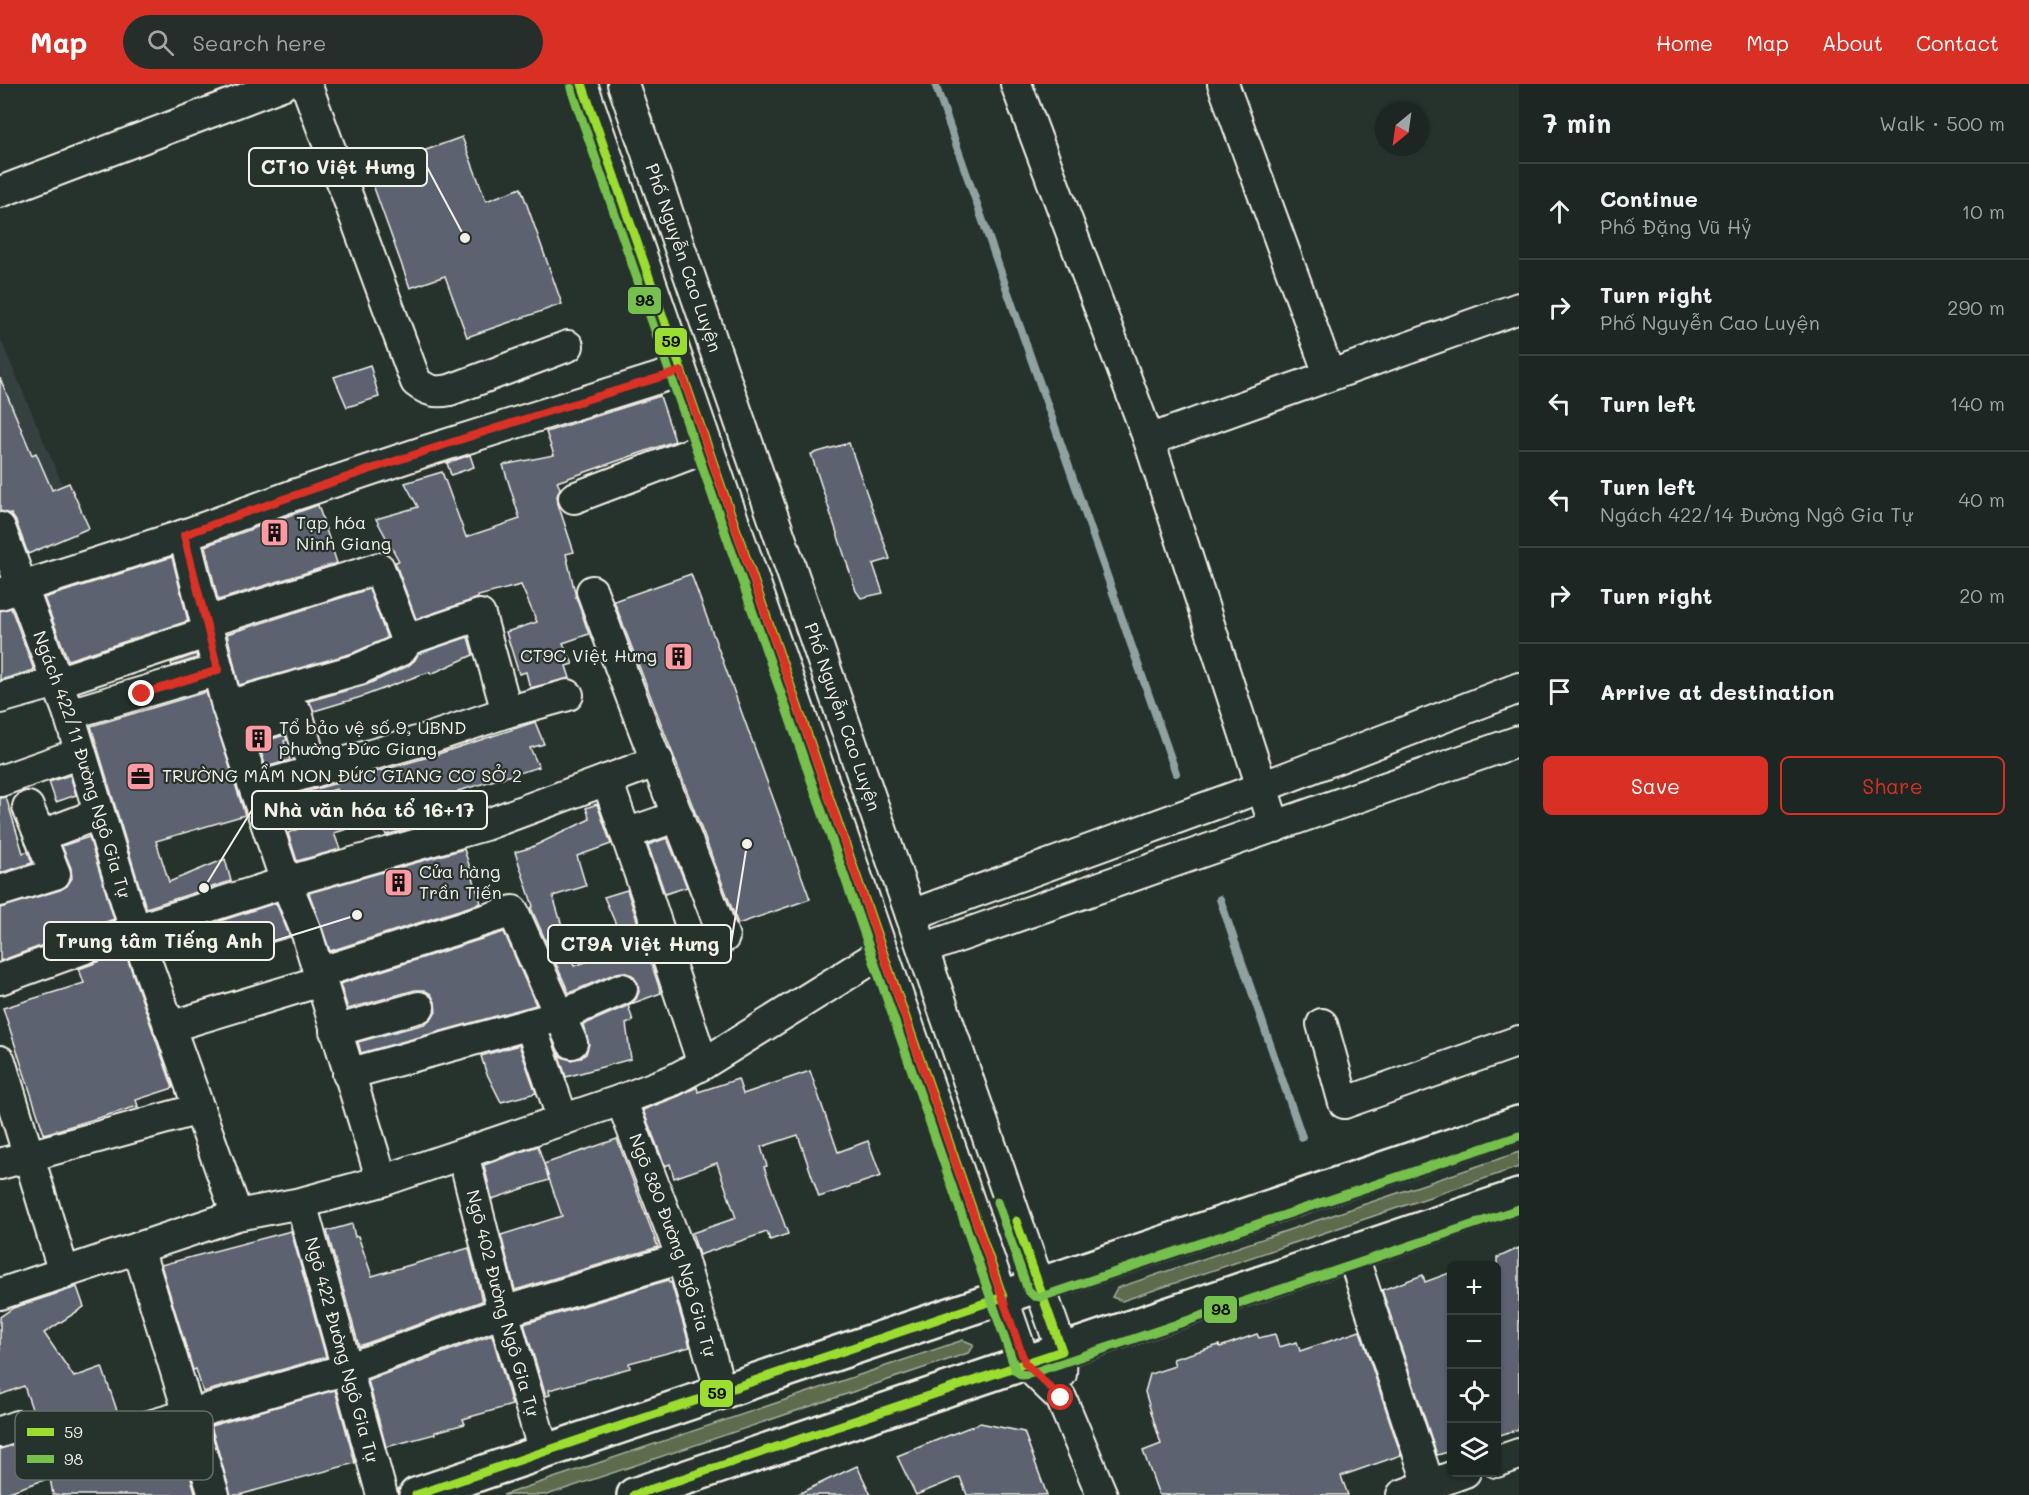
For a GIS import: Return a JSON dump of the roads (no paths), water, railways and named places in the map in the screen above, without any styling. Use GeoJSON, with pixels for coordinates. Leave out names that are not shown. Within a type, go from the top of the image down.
{"type":"FeatureCollection","features":[{"type":"Feature","properties":{"kind":"main road"},"geometry":{"type":"LineString","coordinates":[[416,1495],[1519,1123]]}},
{"type":"Feature","properties":{"kind":"main road"},"geometry":{"type":"LineString","coordinates":[[634,1495],[1519,1196]]}},
{"type":"Feature","properties":{"kind":"street"},"geometry":{"type":"LineString","coordinates":[[0,192],[249,90],[284,84]]}},
{"type":"Feature","properties":{"kind":"street"},"geometry":{"type":"LineString","coordinates":[[306,84],[416,382],[436,393],[450,390],[568,346]]}},
{"type":"Feature","properties":{"kind":"street"},"geometry":{"type":"LineString","coordinates":[[582,84],[1025,1363],[1061,1398],[1102,1495]]}},
{"type":"Feature","properties":{"kind":"street","name":"Phố Nguyễn Cao Luyện"},"geometry":{"type":"LineString","coordinates":[[623,84],[1062,1351]]}},
{"type":"Feature","properties":{"kind":"street"},"geometry":{"type":"LineString","coordinates":[[1016,84],[1149,440],[1275,827]]}},
{"type":"Feature","properties":{"kind":"street"},"geometry":{"type":"LineString","coordinates":[[1223,84],[1329,374]]}},
{"type":"Feature","properties":{"kind":"street"},"geometry":{"type":"LineString","coordinates":[[1149,440],[1519,308]]}},
{"type":"Feature","properties":{"kind":"street"},"geometry":{"type":"LineString","coordinates":[[11,590],[184,535],[408,457],[681,371]]}},
{"type":"Feature","properties":{"kind":"street"},"geometry":{"type":"LineString","coordinates":[[574,498],[708,447]]}},
{"type":"Feature","properties":{"kind":"street","name":"Ngách 422/11 Đường Ngô Gia Tự"},"geometry":{"type":"LineString","coordinates":[[0,528],[11,590],[57,682],[69,714],[135,930],[237,1215]]}},
{"type":"Feature","properties":{"kind":"street"},"geometry":{"type":"LineString","coordinates":[[184,535],[231,719],[286,882],[307,934],[382,1181]]}},
{"type":"Feature","properties":{"kind":"street"},"geometry":{"type":"LineString","coordinates":[[0,699],[57,682],[379,568],[405,637],[404,644]]}},
{"type":"Feature","properties":{"kind":"street"},"geometry":{"type":"LineString","coordinates":[[592,591],[630,697],[658,761],[724,937]]}},
{"type":"Feature","properties":{"kind":"street"},"geometry":{"type":"LineString","coordinates":[[231,719],[359,669],[404,644],[480,615],[507,712]]}},
{"type":"Feature","properties":{"kind":"street"},"geometry":{"type":"LineString","coordinates":[[69,714],[218,670]]}},
{"type":"Feature","properties":{"kind":"street"},"geometry":{"type":"LineString","coordinates":[[911,915],[1262,787],[1519,688]]}},
{"type":"Feature","properties":{"kind":"street"},"geometry":{"type":"LineString","coordinates":[[255,788],[427,739],[507,712],[568,695]]}},
{"type":"Feature","properties":{"kind":"street"},"geometry":{"type":"LineString","coordinates":[[231,719],[297,713],[314,772]]}},
{"type":"Feature","properties":{"kind":"street"},"geometry":{"type":"LineString","coordinates":[[923,949],[1519,741]]}},
{"type":"Feature","properties":{"kind":"street"},"geometry":{"type":"LineString","coordinates":[[0,781],[80,753]]}},
{"type":"Feature","properties":{"kind":"street"},"geometry":{"type":"LineString","coordinates":[[0,979],[135,930],[286,882],[485,825],[658,761]]}},
{"type":"Feature","properties":{"kind":"street"},"geometry":{"type":"LineString","coordinates":[[607,780],[703,1064]]}},
{"type":"Feature","properties":{"kind":"street"},"geometry":{"type":"LineString","coordinates":[[0,891],[55,874],[28,807]]}},
{"type":"Feature","properties":{"kind":"street"},"geometry":{"type":"LineString","coordinates":[[39,836],[98,814]]}},
{"type":"Feature","properties":{"kind":"street"},"geometry":{"type":"LineString","coordinates":[[626,834],[678,816]]}},
{"type":"Feature","properties":{"kind":"street"},"geometry":{"type":"LineString","coordinates":[[169,1027],[513,911],[572,1043]]}},
{"type":"Feature","properties":{"kind":"street"},"geometry":{"type":"LineString","coordinates":[[0,1294],[237,1215],[301,1203],[382,1181],[621,1100],[673,1080],[703,1064],[883,952]]}},
{"type":"Feature","properties":{"kind":"street"},"geometry":{"type":"LineString","coordinates":[[348,1074],[560,1016],[622,989]]}},
{"type":"Feature","properties":{"kind":"street"},"geometry":{"type":"LineString","coordinates":[[335,1031],[419,1007]]}},
{"type":"Feature","properties":{"kind":"street"},"geometry":{"type":"LineString","coordinates":[[531,1024],[563,1120]]}},
{"type":"Feature","properties":{"kind":"street"},"geometry":{"type":"LineString","coordinates":[[1322,1024],[1344,1103],[1519,1041]]}},
{"type":"Feature","properties":{"kind":"street"},"geometry":{"type":"LineString","coordinates":[[0,1061],[64,1273]]}},
{"type":"Feature","properties":{"kind":"street","name":"Ngõ 380 Đường Ngô Gia Tự"},"geometry":{"type":"LineString","coordinates":[[621,1100],[682,1258],[722,1392]]}},
{"type":"Feature","properties":{"kind":"street"},"geometry":{"type":"LineString","coordinates":[[0,1164],[199,1109]]}},
{"type":"Feature","properties":{"kind":"street","name":"Ngõ 402 Đường Ngô Gia Tự"},"geometry":{"type":"LineString","coordinates":[[463,1154],[503,1312],[544,1452]]}},
{"type":"Feature","properties":{"kind":"street","name":"Ngõ 422 Đường Ngô Gia Tự"},"geometry":{"type":"LineString","coordinates":[[301,1203],[382,1495]]}},
{"type":"Feature","properties":{"kind":"street"},"geometry":{"type":"LineString","coordinates":[[138,1248],[188,1411]]}},
{"type":"Feature","properties":{"kind":"street"},"geometry":{"type":"LineString","coordinates":[[1352,1253],[1415,1490],[1454,1477]]}},
{"type":"Feature","properties":{"kind":"street"},"geometry":{"type":"LineString","coordinates":[[196,1411],[347,1369],[503,1312],[682,1258]]}},
{"type":"Feature","properties":{"kind":"street"},"geometry":{"type":"LineString","coordinates":[[1061,1398],[1062,1351]]}},
{"type":"Feature","properties":{"kind":"street"},"geometry":{"type":"LineString","coordinates":[[1501,1461],[1519,1454]]}},
{"type":"Feature","properties":{"kind":"street"},"geometry":{"type":"LineString","coordinates":[[209,1480],[214,1495]]}},
{"type":"Feature","properties":{"kind":"waterway"},"geometry":{"type":"LineString","coordinates":[[935,84],[1176,773]]}},
{"type":"Feature","properties":{"kind":"waterway"},"geometry":{"type":"LineString","coordinates":[[1220,899],[1302,1137]]}},
{"type":"Feature","properties":{"kind":"place","name":"CT10 Việt Hưng"},"geometry":{"type":"Point","coordinates":[465,238]}},
{"type":"Feature","properties":{"kind":"place","name":"Tạp hóa Ninh Giang"},"geometry":{"type":"Point","coordinates":[275,533]}},
{"type":"Feature","properties":{"kind":"place","name":"CT9C Việt Hưng"},"geometry":{"type":"Point","coordinates":[678,656]}},
{"type":"Feature","properties":{"kind":"place","name":"Tổ bảo vệ số 9, UBND phường Đức Giang"},"geometry":{"type":"Point","coordinates":[258,738]}},
{"type":"Feature","properties":{"kind":"place","name":"TRƯỜNG MẦM NON ĐỨC GIANG CƠ SỞ 2"},"geometry":{"type":"Point","coordinates":[141,776]}},
{"type":"Feature","properties":{"kind":"place","name":"CT9A Việt Hưng"},"geometry":{"type":"Point","coordinates":[747,844]}},
{"type":"Feature","properties":{"kind":"place","name":"Cửa hàng Trần Tiến"},"geometry":{"type":"Point","coordinates":[398,882]}},
{"type":"Feature","properties":{"kind":"place","name":"Nhà văn hóa tổ 16+17"},"geometry":{"type":"Point","coordinates":[204,888]}},
{"type":"Feature","properties":{"kind":"place","name":"Trung tâm Tiếng Anh"},"geometry":{"type":"Point","coordinates":[357,915]}}]}
